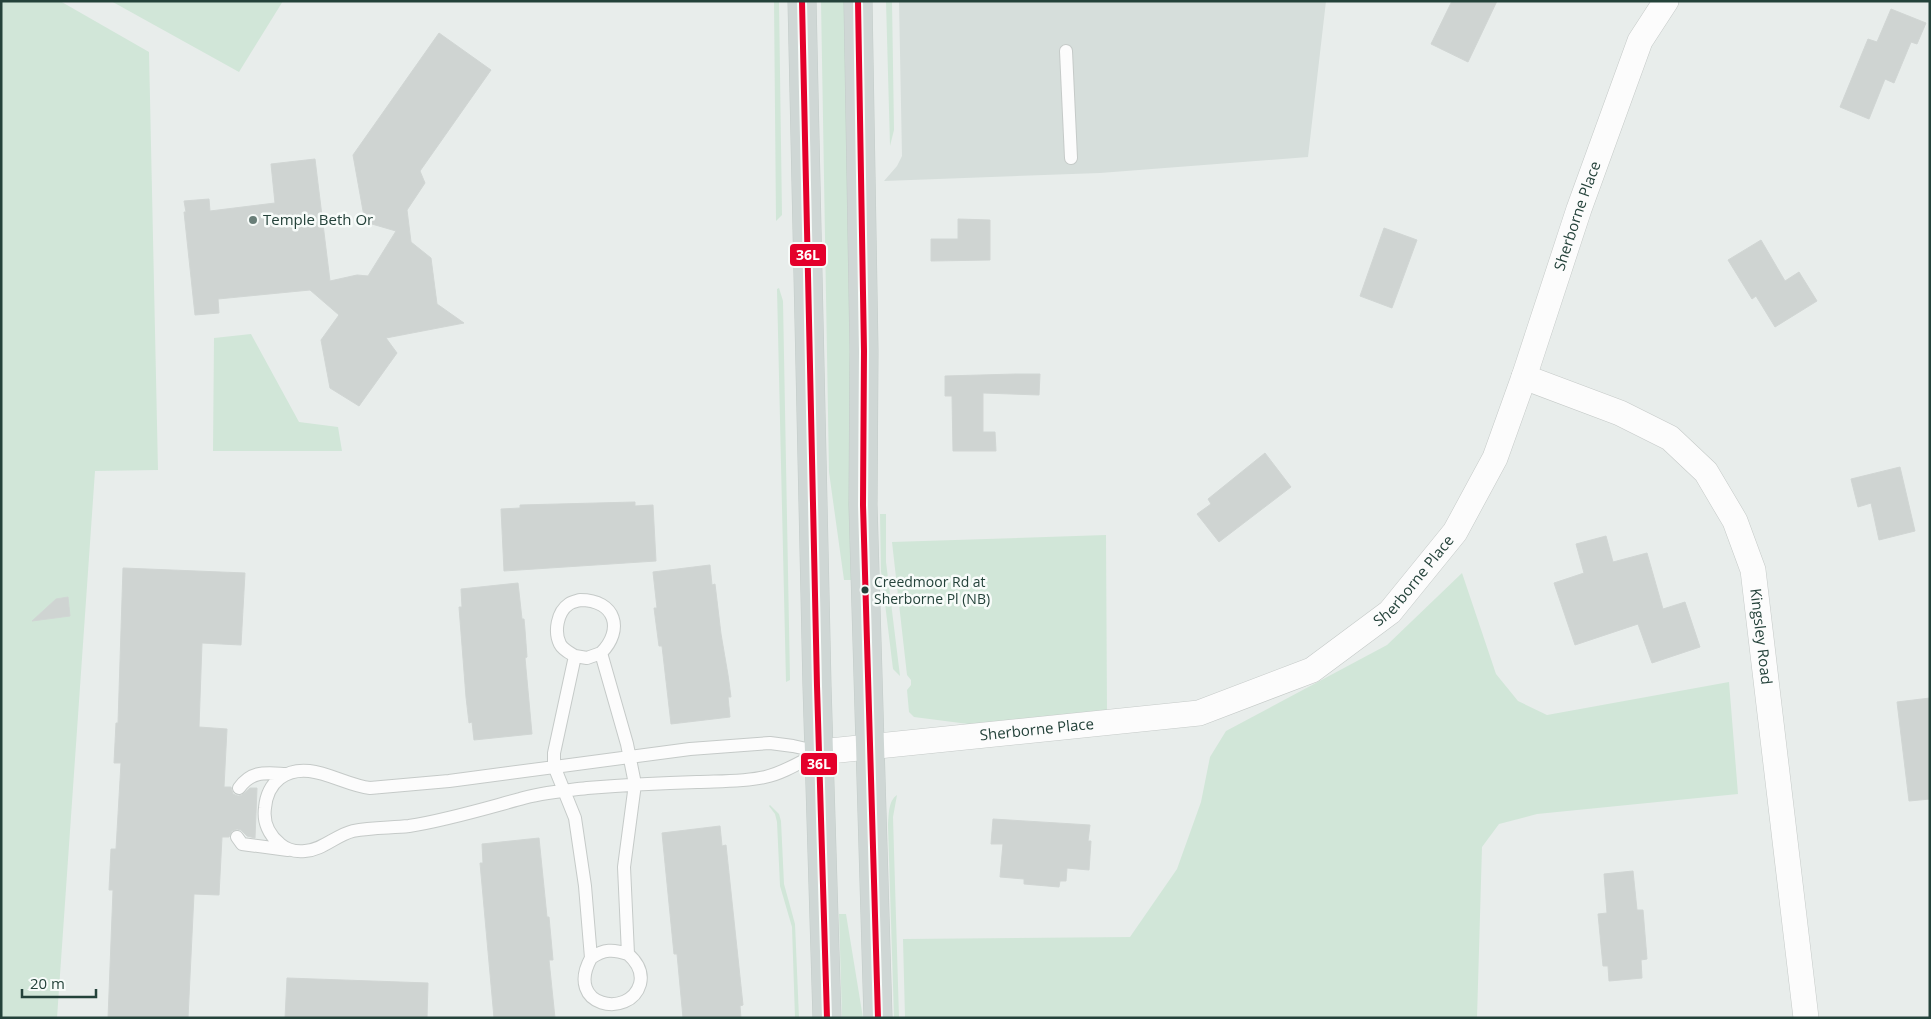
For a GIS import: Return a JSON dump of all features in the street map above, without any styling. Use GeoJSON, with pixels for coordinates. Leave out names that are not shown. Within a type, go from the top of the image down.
{"type":"FeatureCollection","features":[{"type":"Feature","properties":{"kind":"main road"},"geometry":{"type":"LineString","coordinates":[[802,1],[827,1018]]}},
{"type":"Feature","properties":{"kind":"main road"},"geometry":{"type":"LineString","coordinates":[[858,1],[864,351],[864,505],[869,747],[878,1018]]}},
{"type":"Feature","properties":{"kind":"street","name":"Sherborne Place"},"geometry":{"type":"LineString","coordinates":[[820,752],[1199,713],[1312,670],[1390,612],[1456,532],[1495,458],[1524,377],[1579,209],[1640,41],[1666,1]]}},
{"type":"Feature","properties":{"kind":"street","name":"Kingsley Road"},"geometry":{"type":"LineString","coordinates":[[1524,377],[1620,413],[1670,438],[1706,472],[1734,521],[1753,570],[1806,1018]]}},
{"type":"Feature","properties":{"kind":"lane"},"geometry":{"type":"LineString","coordinates":[[1066,51],[1071,158]]}},
{"type":"Feature","properties":{"kind":"lane"},"geometry":{"type":"LineString","coordinates":[[580,600],[596,601],[604,605],[612,617],[614,634],[610,644],[601,653],[587,658],[575,656],[567,652],[560,645],[557,632],[558,620],[563,610],[569,604],[580,600]]}},
{"type":"Feature","properties":{"kind":"lane"},"geometry":{"type":"LineString","coordinates":[[601,653],[627,744],[635,784],[624,867],[628,954]]}},
{"type":"Feature","properties":{"kind":"lane"},"geometry":{"type":"LineString","coordinates":[[575,656],[554,753],[554,766],[575,818],[583,865],[591,958]]}},
{"type":"Feature","properties":{"kind":"lane"},"geometry":{"type":"LineString","coordinates":[[239,788],[245,779],[252,775],[286,774],[295,771],[317,773],[359,787],[370,788],[449,781],[690,749],[770,743],[820,752]]}},
{"type":"Feature","properties":{"kind":"lane"},"geometry":{"type":"LineString","coordinates":[[237,837],[242,844],[305,852],[324,846],[350,832],[380,827],[408,826],[462,815],[528,796],[565,790],[635,784],[744,780],[766,777],[820,752]]}},
{"type":"Feature","properties":{"kind":"lane"},"geometry":{"type":"LineString","coordinates":[[286,774],[275,782],[268,794],[265,809],[266,822],[270,834],[289,850]]}},
{"type":"Feature","properties":{"kind":"lane"},"geometry":{"type":"LineString","coordinates":[[611,949],[628,954],[636,961],[640,970],[641,980],[639,992],[632,1001],[624,1006],[614,1008],[603,1007],[592,1000],[585,991],[583,978],[585,968],[591,958],[599,952],[611,949]]}},
{"type":"Feature","properties":{"kind":"shaded area"},"geometry":{"type":"Polygon","coordinates":[[[899,1],[1326,1],[1308,157],[1100,173],[884,181],[897,166],[902,156],[899,1]]]}},
{"type":"Feature","properties":{"kind":"green space"},"geometry":{"type":"Polygon","coordinates":[[[1,1],[60,1],[149,52],[158,470],[95,471],[57,1018],[1,1018],[1,1]]]}},
{"type":"Feature","properties":{"kind":"green space"},"geometry":{"type":"Polygon","coordinates":[[[111,1],[283,1],[239,72],[111,1]]]}},
{"type":"Feature","properties":{"kind":"green space"},"geometry":{"type":"Polygon","coordinates":[[[774,1],[779,1],[782,215],[776,221],[774,1]]]}},
{"type":"Feature","properties":{"kind":"green space"},"geometry":{"type":"Polygon","coordinates":[[[821,1],[844,1],[845,11],[853,580],[844,580],[829,472],[821,1]]]}},
{"type":"Feature","properties":{"kind":"green space"},"geometry":{"type":"Polygon","coordinates":[[[886,1],[892,1],[894,130],[890,146],[886,1]]]}},
{"type":"Feature","properties":{"kind":"green space"},"geometry":{"type":"Polygon","coordinates":[[[779,288],[783,301],[790,680],[786,682],[777,289],[779,288]]]}},
{"type":"Feature","properties":{"kind":"green space"},"geometry":{"type":"Polygon","coordinates":[[[251,334],[299,422],[338,427],[342,451],[213,451],[214,338],[251,334]]]}},
{"type":"Feature","properties":{"kind":"green space"},"geometry":{"type":"Polygon","coordinates":[[[880,514],[886,514],[886,562],[900,676],[893,669],[881,571],[880,514]]]}},
{"type":"Feature","properties":{"kind":"green space"},"geometry":{"type":"Polygon","coordinates":[[[1106,535],[1107,713],[976,725],[914,717],[909,712],[907,690],[911,685],[911,680],[907,675],[892,542],[1106,535]]]}},
{"type":"Feature","properties":{"kind":"green space"},"geometry":{"type":"Polygon","coordinates":[[[1462,573],[1496,674],[1518,701],[1547,715],[1729,682],[1738,794],[1537,814],[1499,824],[1482,847],[1477,1018],[905,1018],[903,939],[1130,937],[1177,869],[1201,802],[1210,757],[1226,731],[1387,645],[1462,573]]]}},
{"type":"Feature","properties":{"kind":"green space"},"geometry":{"type":"Polygon","coordinates":[[[897,795],[893,817],[899,1018],[894,1018],[888,825],[890,804],[897,795]]]}},
{"type":"Feature","properties":{"kind":"green space"},"geometry":{"type":"Polygon","coordinates":[[[770,805],[779,814],[781,821],[784,884],[795,924],[799,1018],[795,1018],[792,927],[780,886],[777,822],[770,805]]]}},
{"type":"Feature","properties":{"kind":"green space"},"geometry":{"type":"Polygon","coordinates":[[[839,914],[846,914],[863,1018],[842,1018],[839,914]]]}},
{"type":"Feature","properties":{"kind":"building"},"geometry":{"type":"Polygon","coordinates":[[[1452,1],[1497,1],[1468,62],[1431,44],[1452,1]]]}},
{"type":"Feature","properties":{"kind":"building"},"geometry":{"type":"Polygon","coordinates":[[[1891,9],[1926,23],[1917,44],[1911,42],[1894,83],[1885,79],[1869,119],[1840,107],[1868,39],[1877,42],[1891,9]]]}},
{"type":"Feature","properties":{"kind":"building","name":"Temple Beth Or"},"geometry":{"type":"Polygon","coordinates":[[[439,33],[491,70],[420,171],[425,183],[407,210],[411,242],[431,258],[437,304],[464,323],[386,338],[397,353],[359,406],[330,388],[321,340],[339,315],[310,290],[218,299],[219,313],[195,315],[184,201],[209,199],[210,211],[275,203],[271,164],[315,159],[330,281],[357,275],[368,276],[396,231],[365,222],[353,155],[439,33]]]}},
{"type":"Feature","properties":{"kind":"building"},"geometry":{"type":"Polygon","coordinates":[[[958,219],[990,220],[990,260],[931,261],[931,239],[958,239],[958,219]]]}},
{"type":"Feature","properties":{"kind":"building"},"geometry":{"type":"Polygon","coordinates":[[[1384,228],[1417,240],[1392,308],[1360,296],[1384,228]]]}},
{"type":"Feature","properties":{"kind":"building"},"geometry":{"type":"Polygon","coordinates":[[[1761,240],[1785,281],[1799,272],[1817,301],[1775,327],[1756,296],[1752,299],[1728,260],[1761,240]]]}},
{"type":"Feature","properties":{"kind":"building"},"geometry":{"type":"Polygon","coordinates":[[[1040,374],[1039,395],[983,393],[983,432],[995,432],[996,451],[953,451],[952,396],[945,396],[945,376],[1040,374]]]}},
{"type":"Feature","properties":{"kind":"building"},"geometry":{"type":"Polygon","coordinates":[[[1265,453],[1291,487],[1219,542],[1197,514],[1211,504],[1208,499],[1265,453]]]}},
{"type":"Feature","properties":{"kind":"building"},"geometry":{"type":"Polygon","coordinates":[[[1900,467],[1915,531],[1879,540],[1871,503],[1858,507],[1851,479],[1900,467]]]}},
{"type":"Feature","properties":{"kind":"building"},"geometry":{"type":"Polygon","coordinates":[[[635,502],[635,506],[653,505],[656,561],[504,571],[501,509],[520,508],[520,505],[635,502]]]}},
{"type":"Feature","properties":{"kind":"building"},"geometry":{"type":"Polygon","coordinates":[[[1606,536],[1613,562],[1647,553],[1663,609],[1685,602],[1700,647],[1652,663],[1638,624],[1575,645],[1554,583],[1584,573],[1576,544],[1606,536]]]}},
{"type":"Feature","properties":{"kind":"building"},"geometry":{"type":"Polygon","coordinates":[[[710,565],[712,585],[715,584],[731,697],[728,697],[730,717],[671,724],[662,646],[659,646],[654,608],[657,608],[653,572],[710,565]]]}},
{"type":"Feature","properties":{"kind":"building"},"geometry":{"type":"Polygon","coordinates":[[[123,568],[245,573],[241,645],[202,643],[199,727],[227,729],[224,787],[231,787],[233,794],[238,796],[250,788],[257,788],[255,838],[247,836],[237,829],[232,831],[229,837],[222,837],[219,895],[194,894],[188,1018],[108,1018],[113,890],[109,890],[111,849],[116,849],[121,763],[114,763],[116,723],[118,723],[123,568]]]}},
{"type":"Feature","properties":{"kind":"building"},"geometry":{"type":"Polygon","coordinates":[[[518,583],[522,619],[524,619],[527,657],[525,658],[532,734],[474,740],[472,722],[469,723],[466,697],[459,607],[462,607],[461,589],[518,583]]]}},
{"type":"Feature","properties":{"kind":"building"},"geometry":{"type":"Polygon","coordinates":[[[68,597],[70,616],[32,621],[56,599],[68,597]]]}},
{"type":"Feature","properties":{"kind":"building"},"geometry":{"type":"Polygon","coordinates":[[[1930,698],[1930,799],[1909,801],[1897,702],[1930,698]]]}},
{"type":"Feature","properties":{"kind":"building"},"geometry":{"type":"Polygon","coordinates":[[[993,819],[1090,825],[1088,841],[1091,841],[1089,870],[1067,868],[1066,881],[1060,881],[1059,887],[1024,884],[1024,879],[1000,877],[1003,844],[991,844],[993,819]]]}},
{"type":"Feature","properties":{"kind":"building"},"geometry":{"type":"Polygon","coordinates":[[[720,826],[722,846],[726,845],[743,1005],[740,1006],[741,1018],[683,1018],[677,954],[674,954],[662,833],[720,826]]]}},
{"type":"Feature","properties":{"kind":"building"},"geometry":{"type":"Polygon","coordinates":[[[539,838],[553,960],[549,960],[555,1018],[494,1018],[480,863],[483,863],[482,844],[539,838]]]}},
{"type":"Feature","properties":{"kind":"building"},"geometry":{"type":"Polygon","coordinates":[[[1633,871],[1637,910],[1643,910],[1647,959],[1641,960],[1642,978],[1609,981],[1608,966],[1603,966],[1598,914],[1607,913],[1604,874],[1633,871]]]}},
{"type":"Feature","properties":{"kind":"building"},"geometry":{"type":"Polygon","coordinates":[[[287,978],[428,983],[427,1018],[285,1018],[287,978]]]}},
{"type":"Feature","properties":{"kind":"transit line","name":"36L"},"geometry":{"type":"LineString","coordinates":[[802,1],[817,686],[827,1018]]}},
{"type":"Feature","properties":{"kind":"transit line","name":"36L"},"geometry":{"type":"LineString","coordinates":[[858,1],[864,351],[863,505],[878,1018]]}},
{"type":"Feature","properties":{"kind":"place","name":"Temple Beth Or"},"geometry":{"type":"Point","coordinates":[253,220]}},
{"type":"Feature","properties":{"kind":"place","name":"Creedmoor Rd at Sherborne Pl (NB)"},"geometry":{"type":"Point","coordinates":[865,590]}}]}
